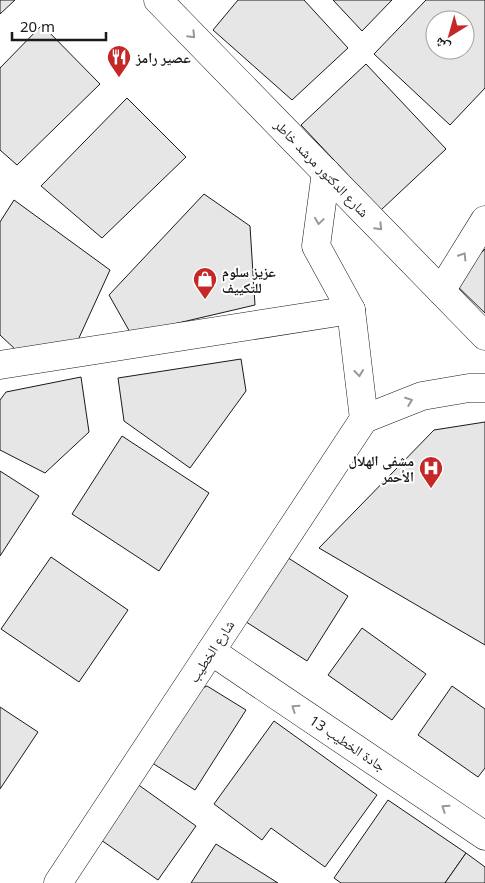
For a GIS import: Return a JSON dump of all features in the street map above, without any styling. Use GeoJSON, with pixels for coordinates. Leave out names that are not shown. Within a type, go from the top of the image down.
{"type":"FeatureCollection","features":[{"type":"Feature","properties":{"kind":"main road","name":"شارع الدكتور مرشد خاطر"},"geometry":{"type":"LineString","coordinates":[[158,0],[485,336]]}},
{"type":"Feature","properties":{"kind":"main road"},"geometry":{"type":"LineString","coordinates":[[326,172],[316,246],[352,310],[364,418],[422,396],[469,388],[485,388]]}},
{"type":"Feature","properties":{"kind":"main road"},"geometry":{"type":"LineString","coordinates":[[441,291],[485,220]]}},
{"type":"Feature","properties":{"kind":"main road"},"geometry":{"type":"LineString","coordinates":[[0,365],[352,310]]}},
{"type":"Feature","properties":{"kind":"main road","name":"شارع الخطيب"},"geometry":{"type":"LineString","coordinates":[[58,883],[364,418]]}},
{"type":"Feature","properties":{"kind":"main road","name":"جادة الخطيب 13"},"geometry":{"type":"LineString","coordinates":[[211,651],[485,836]]}},
{"type":"Feature","properties":{"kind":"building"},"geometry":{"type":"Polygon","coordinates":[[[0,0],[15,0],[0,14],[0,0]]]}},
{"type":"Feature","properties":{"kind":"building"},"geometry":{"type":"Polygon","coordinates":[[[238,0],[304,0],[348,48],[292,100],[213,30],[238,0]]]}},
{"type":"Feature","properties":{"kind":"building"},"geometry":{"type":"Polygon","coordinates":[[[333,0],[392,0],[362,31],[333,0]]]}},
{"type":"Feature","properties":{"kind":"building"},"geometry":{"type":"Polygon","coordinates":[[[426,0],[485,0],[485,88],[450,125],[374,54],[426,0]]]}},
{"type":"Feature","properties":{"kind":"building"},"geometry":{"type":"Polygon","coordinates":[[[42,25],[100,84],[17,165],[0,150],[0,68],[42,25]]]}},
{"type":"Feature","properties":{"kind":"building"},"geometry":{"type":"Polygon","coordinates":[[[366,64],[446,149],[381,210],[301,125],[366,64]]]}},
{"type":"Feature","properties":{"kind":"building"},"geometry":{"type":"Polygon","coordinates":[[[127,98],[186,157],[102,238],[41,186],[127,98]]]}},
{"type":"Feature","properties":{"kind":"building"},"geometry":{"type":"Polygon","coordinates":[[[204,194],[250,226],[255,305],[131,334],[109,295],[204,194]]]}},
{"type":"Feature","properties":{"kind":"building"},"geometry":{"type":"Polygon","coordinates":[[[14,200],[110,270],[78,340],[15,349],[0,335],[0,222],[14,200]]]}},
{"type":"Feature","properties":{"kind":"building"},"geometry":{"type":"Polygon","coordinates":[[[485,249],[485,313],[453,282],[485,249]]]}},
{"type":"Feature","properties":{"kind":"building"},"geometry":{"type":"Polygon","coordinates":[[[241,359],[246,391],[190,468],[124,421],[118,378],[241,359]]]}},
{"type":"Feature","properties":{"kind":"building"},"geometry":{"type":"Polygon","coordinates":[[[81,377],[89,432],[45,473],[0,450],[0,400],[6,392],[81,377]]]}},
{"type":"Feature","properties":{"kind":"building","name":"مشفى الهلال الأحمر"},"geometry":{"type":"Polygon","coordinates":[[[485,422],[485,645],[319,548],[434,430],[485,422]]]}},
{"type":"Feature","properties":{"kind":"building"},"geometry":{"type":"Polygon","coordinates":[[[122,436],[209,493],[159,571],[72,514],[122,436]]]}},
{"type":"Feature","properties":{"kind":"building"},"geometry":{"type":"Polygon","coordinates":[[[0,471],[39,496],[0,556],[0,471]]]}},
{"type":"Feature","properties":{"kind":"building"},"geometry":{"type":"Polygon","coordinates":[[[282,554],[348,596],[307,661],[240,618],[282,554]]]}},
{"type":"Feature","properties":{"kind":"building"},"geometry":{"type":"Polygon","coordinates":[[[51,557],[128,610],[79,682],[1,629],[51,557]]]}},
{"type":"Feature","properties":{"kind":"building"},"geometry":{"type":"Polygon","coordinates":[[[362,628],[426,674],[392,720],[328,675],[362,628]]]}},
{"type":"Feature","properties":{"kind":"building"},"geometry":{"type":"Polygon","coordinates":[[[207,686],[246,710],[195,790],[146,759],[194,692],[207,686]]]}},
{"type":"Feature","properties":{"kind":"building"},"geometry":{"type":"Polygon","coordinates":[[[452,686],[485,709],[485,768],[478,777],[418,735],[452,686]]]}},
{"type":"Feature","properties":{"kind":"building"},"geometry":{"type":"Polygon","coordinates":[[[0,707],[38,732],[0,789],[0,707]]]}},
{"type":"Feature","properties":{"kind":"building"},"geometry":{"type":"Polygon","coordinates":[[[274,721],[377,795],[325,867],[271,828],[262,840],[214,804],[274,721]]]}},
{"type":"Feature","properties":{"kind":"building"},"geometry":{"type":"Polygon","coordinates":[[[133,781],[196,826],[158,880],[94,835],[133,781]]]}},
{"type":"Feature","properties":{"kind":"building"},"geometry":{"type":"Polygon","coordinates":[[[388,800],[466,853],[445,883],[341,883],[334,878],[388,800]]]}},
{"type":"Feature","properties":{"kind":"building"},"geometry":{"type":"Polygon","coordinates":[[[216,844],[278,883],[191,883],[216,844]]]}},
{"type":"Feature","properties":{"kind":"building"},"geometry":{"type":"Polygon","coordinates":[[[466,853],[485,867],[485,883],[445,883],[466,853]]]}},
{"type":"Feature","properties":{"kind":"place","name":"عصير رامز"},"geometry":{"type":"Point","coordinates":[119,78]}},
{"type":"Feature","properties":{"kind":"place","name":"عزيز سلوم للتكييف"},"geometry":{"type":"Point","coordinates":[205,300]}},
{"type":"Feature","properties":{"kind":"place","name":"مشفى الهلال الأحمر"},"geometry":{"type":"Point","coordinates":[431,489]}}]}
